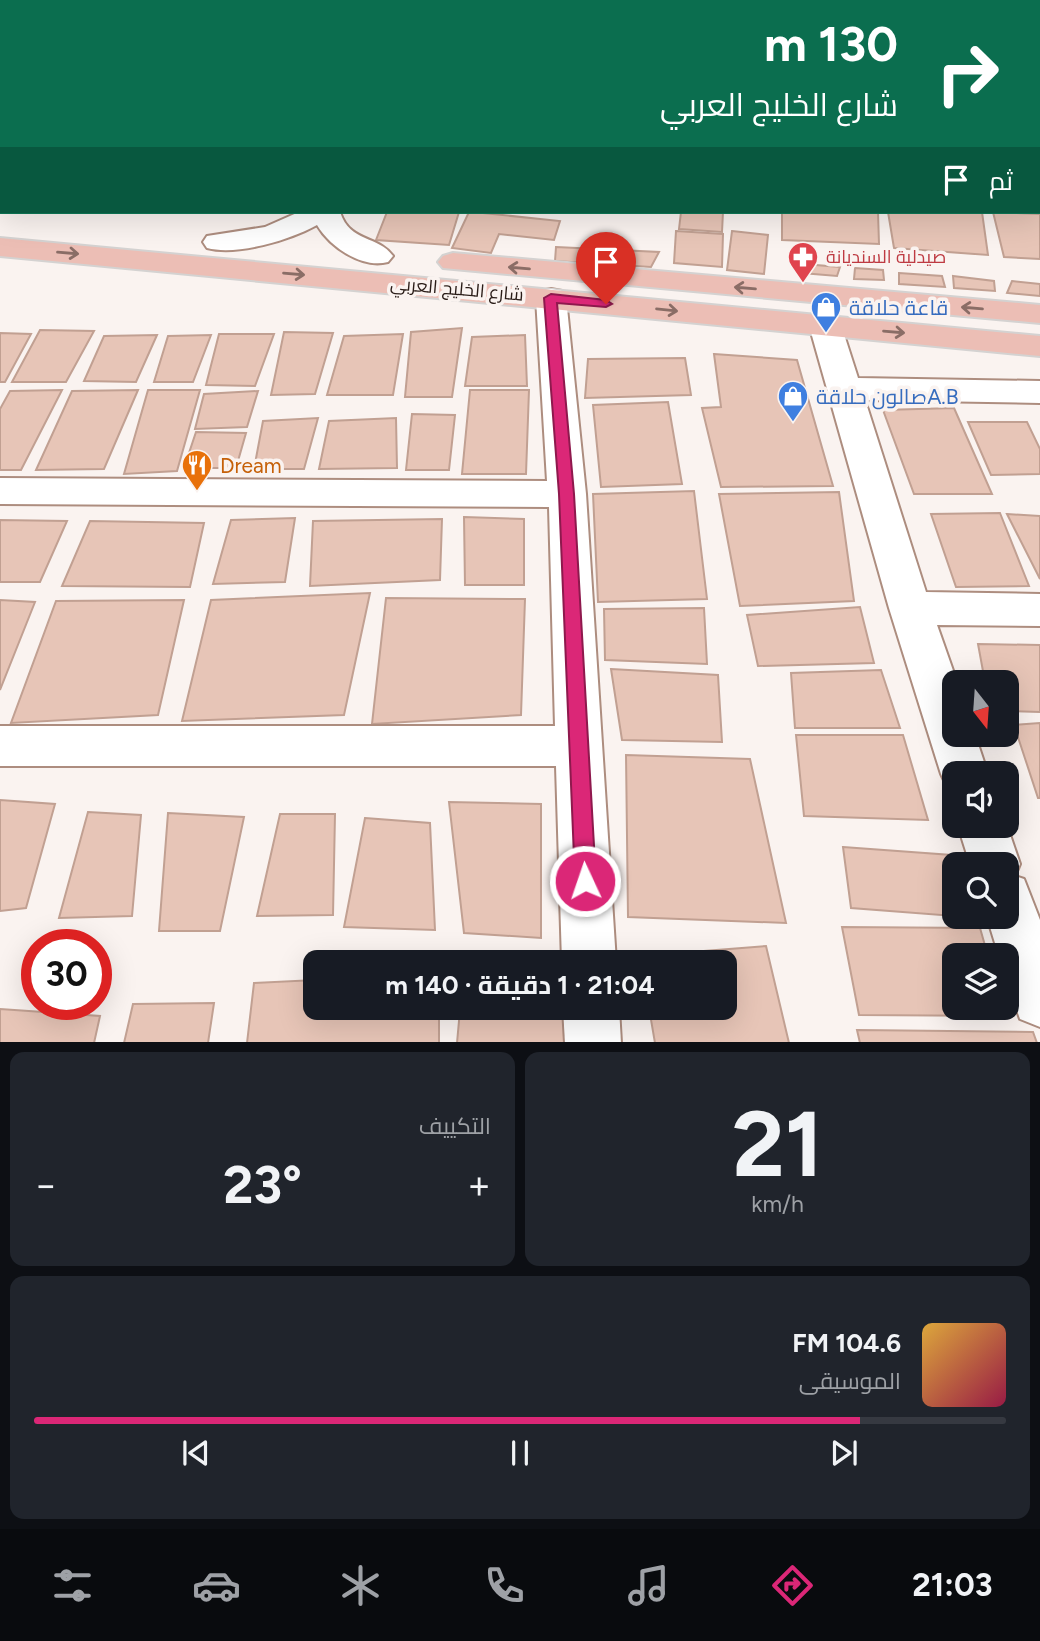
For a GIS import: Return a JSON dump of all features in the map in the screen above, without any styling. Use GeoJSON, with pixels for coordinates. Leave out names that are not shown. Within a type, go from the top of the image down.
{"type":"FeatureCollection","features":[{"type":"Feature","properties":{"kind":"main road","name":"شارع الخليج العربي"},"geometry":{"type":"LineString","coordinates":[[0,220],[217,242],[1040,314]]}},
{"type":"Feature","properties":{"kind":"main road","name":"شارع الخليج العربي"},"geometry":{"type":"LineString","coordinates":[[0,247],[1040,346]]}},
{"type":"Feature","properties":{"kind":"street"},"geometry":{"type":"LineString","coordinates":[[217,242],[265,237],[302,224],[314,214]]}},
{"type":"Feature","properties":{"kind":"street"},"geometry":{"type":"LineString","coordinates":[[326,214],[329,227],[348,243],[378,256]]}},
{"type":"Feature","properties":{"kind":"street"},"geometry":{"type":"LineString","coordinates":[[551,298],[567,494],[588,950]]}},
{"type":"Feature","properties":{"kind":"street"},"geometry":{"type":"LineString","coordinates":[[825,326],[910,608],[961,761]]}},
{"type":"Feature","properties":{"kind":"street"},"geometry":{"type":"LineString","coordinates":[[845,389],[1040,392]]}},
{"type":"Feature","properties":{"kind":"street"},"geometry":{"type":"LineString","coordinates":[[0,491],[567,494]]}},
{"type":"Feature","properties":{"kind":"street"},"geometry":{"type":"LineString","coordinates":[[910,608],[1040,610]]}},
{"type":"Feature","properties":{"kind":"street"},"geometry":{"type":"LineString","coordinates":[[0,746],[579,746]]}},
{"type":"Feature","properties":{"kind":"street"},"geometry":{"type":"LineString","coordinates":[[1017,929],[1040,999]]}},
{"type":"Feature","properties":{"kind":"street"},"geometry":{"type":"LineString","coordinates":[[592,1020],[593,1042]]}},
{"type":"Feature","properties":{"kind":"building"},"geometry":{"type":"Polygon","coordinates":[[[386,214],[458,214],[449,245],[376,240],[386,214]]]}},
{"type":"Feature","properties":{"kind":"building"},"geometry":{"type":"Polygon","coordinates":[[[468,214],[560,221],[554,240],[499,234],[491,253],[452,248],[468,214]]]}},
{"type":"Feature","properties":{"kind":"building"},"geometry":{"type":"Polygon","coordinates":[[[681,214],[723,214],[722,232],[679,229],[681,214]]]}},
{"type":"Feature","properties":{"kind":"building"},"geometry":{"type":"Polygon","coordinates":[[[782,214],[878,214],[879,244],[782,240],[782,214]]]}},
{"type":"Feature","properties":{"kind":"building"},"geometry":{"type":"Polygon","coordinates":[[[888,214],[982,214],[988,255],[894,248],[888,214]]]}},
{"type":"Feature","properties":{"kind":"building"},"geometry":{"type":"Polygon","coordinates":[[[993,214],[1040,214],[1040,259],[1004,257],[993,214]]]}},
{"type":"Feature","properties":{"kind":"building"},"geometry":{"type":"Polygon","coordinates":[[[676,231],[723,234],[722,267],[674,263],[676,231]]]}},
{"type":"Feature","properties":{"kind":"building"},"geometry":{"type":"Polygon","coordinates":[[[732,231],[768,235],[764,274],[727,270],[732,231]]]}},
{"type":"Feature","properties":{"kind":"building"},"geometry":{"type":"Polygon","coordinates":[[[556,247],[659,252],[651,267],[555,261],[556,247]]]}},
{"type":"Feature","properties":{"kind":"building"},"geometry":{"type":"Polygon","coordinates":[[[803,264],[840,267],[837,276],[802,273],[803,264]]]}},
{"type":"Feature","properties":{"kind":"building"},"geometry":{"type":"Polygon","coordinates":[[[855,268],[883,270],[884,280],[854,279],[855,268]]]}},
{"type":"Feature","properties":{"kind":"building"},"geometry":{"type":"Polygon","coordinates":[[[899,273],[942,276],[945,287],[899,284],[899,273]]]}},
{"type":"Feature","properties":{"kind":"building"},"geometry":{"type":"Polygon","coordinates":[[[953,276],[994,281],[995,291],[954,288],[953,276]]]}},
{"type":"Feature","properties":{"kind":"building"},"geometry":{"type":"Polygon","coordinates":[[[1012,281],[1040,284],[1040,296],[1007,293],[1012,281]]]}},
{"type":"Feature","properties":{"kind":"building"},"geometry":{"type":"Polygon","coordinates":[[[462,328],[452,397],[405,397],[411,332],[462,328]]]}},
{"type":"Feature","properties":{"kind":"building"},"geometry":{"type":"Polygon","coordinates":[[[40,330],[94,331],[66,382],[12,382],[40,330]]]}},
{"type":"Feature","properties":{"kind":"building"},"geometry":{"type":"Polygon","coordinates":[[[284,332],[333,333],[315,394],[271,395],[284,332]]]}},
{"type":"Feature","properties":{"kind":"building"},"geometry":{"type":"Polygon","coordinates":[[[0,333],[31,334],[5,382],[0,382],[0,333]]]}},
{"type":"Feature","properties":{"kind":"building"},"geometry":{"type":"Polygon","coordinates":[[[219,334],[274,334],[255,386],[206,385],[219,334]]]}},
{"type":"Feature","properties":{"kind":"building"},"geometry":{"type":"Polygon","coordinates":[[[403,334],[393,395],[327,395],[344,336],[403,334]]]}},
{"type":"Feature","properties":{"kind":"building"},"geometry":{"type":"Polygon","coordinates":[[[157,335],[136,382],[84,381],[104,336],[157,335]]]}},
{"type":"Feature","properties":{"kind":"building"},"geometry":{"type":"Polygon","coordinates":[[[211,335],[193,382],[154,382],[168,336],[211,335]]]}},
{"type":"Feature","properties":{"kind":"building"},"geometry":{"type":"Polygon","coordinates":[[[525,335],[527,386],[465,386],[472,337],[525,335]]]}},
{"type":"Feature","properties":{"kind":"building"},"geometry":{"type":"Polygon","coordinates":[[[714,354],[797,360],[833,486],[721,487],[702,408],[721,407],[714,354]]]}},
{"type":"Feature","properties":{"kind":"building"},"geometry":{"type":"Polygon","coordinates":[[[685,358],[691,395],[585,398],[588,359],[685,358]]]}},
{"type":"Feature","properties":{"kind":"building"},"geometry":{"type":"Polygon","coordinates":[[[62,390],[21,470],[0,470],[0,409],[10,391],[62,390]]]}},
{"type":"Feature","properties":{"kind":"building"},"geometry":{"type":"Polygon","coordinates":[[[138,390],[104,469],[36,470],[72,391],[138,390]]]}},
{"type":"Feature","properties":{"kind":"building"},"geometry":{"type":"Polygon","coordinates":[[[148,390],[200,390],[177,471],[124,474],[148,390]]]}},
{"type":"Feature","properties":{"kind":"building"},"geometry":{"type":"Polygon","coordinates":[[[470,390],[529,390],[526,474],[462,474],[470,390]]]}},
{"type":"Feature","properties":{"kind":"building"},"geometry":{"type":"Polygon","coordinates":[[[258,391],[247,427],[195,429],[204,394],[258,391]]]}},
{"type":"Feature","properties":{"kind":"building"},"geometry":{"type":"Polygon","coordinates":[[[668,402],[682,484],[601,487],[593,405],[668,402]]]}},
{"type":"Feature","properties":{"kind":"building"},"geometry":{"type":"Polygon","coordinates":[[[954,408],[992,494],[914,494],[883,410],[954,408]]]}},
{"type":"Feature","properties":{"kind":"building"},"geometry":{"type":"Polygon","coordinates":[[[412,414],[455,415],[449,470],[406,470],[412,414]]]}},
{"type":"Feature","properties":{"kind":"building"},"geometry":{"type":"Polygon","coordinates":[[[318,418],[304,469],[254,469],[263,421],[318,418]]]}},
{"type":"Feature","properties":{"kind":"building"},"geometry":{"type":"Polygon","coordinates":[[[396,418],[397,468],[319,469],[329,421],[396,418]]]}},
{"type":"Feature","properties":{"kind":"building"},"geometry":{"type":"Polygon","coordinates":[[[968,422],[1027,422],[1040,449],[1040,474],[991,475],[968,422]]]}},
{"type":"Feature","properties":{"kind":"building"},"geometry":{"type":"Polygon","coordinates":[[[196,432],[246,433],[236,468],[184,468],[196,432]]]}},
{"type":"Feature","properties":{"kind":"building"},"geometry":{"type":"Polygon","coordinates":[[[694,491],[707,599],[598,602],[593,494],[694,491]]]}},
{"type":"Feature","properties":{"kind":"building"},"geometry":{"type":"Polygon","coordinates":[[[839,492],[854,601],[740,606],[719,494],[839,492]]]}},
{"type":"Feature","properties":{"kind":"building"},"geometry":{"type":"Polygon","coordinates":[[[1000,513],[1029,586],[956,587],[931,514],[1000,513]]]}},
{"type":"Feature","properties":{"kind":"building"},"geometry":{"type":"Polygon","coordinates":[[[1007,514],[1040,516],[1040,579],[1007,514]]]}},
{"type":"Feature","properties":{"kind":"building"},"geometry":{"type":"Polygon","coordinates":[[[464,517],[524,519],[524,585],[465,585],[464,517]]]}},
{"type":"Feature","properties":{"kind":"building"},"geometry":{"type":"Polygon","coordinates":[[[295,518],[285,582],[213,584],[231,520],[295,518]]]}},
{"type":"Feature","properties":{"kind":"building"},"geometry":{"type":"Polygon","coordinates":[[[442,519],[440,580],[310,586],[313,521],[442,519]]]}},
{"type":"Feature","properties":{"kind":"building"},"geometry":{"type":"Polygon","coordinates":[[[0,520],[67,521],[40,582],[0,582],[0,520]]]}},
{"type":"Feature","properties":{"kind":"building"},"geometry":{"type":"Polygon","coordinates":[[[90,521],[204,523],[190,587],[62,586],[90,521]]]}},
{"type":"Feature","properties":{"kind":"building"},"geometry":{"type":"Polygon","coordinates":[[[370,593],[344,715],[182,721],[211,600],[370,593]]]}},
{"type":"Feature","properties":{"kind":"building"},"geometry":{"type":"Polygon","coordinates":[[[386,598],[525,599],[521,715],[372,724],[386,598]]]}},
{"type":"Feature","properties":{"kind":"building"},"geometry":{"type":"Polygon","coordinates":[[[0,600],[35,602],[0,690],[0,600]]]}},
{"type":"Feature","properties":{"kind":"building"},"geometry":{"type":"Polygon","coordinates":[[[184,600],[158,715],[11,723],[56,601],[184,600]]]}},
{"type":"Feature","properties":{"kind":"building"},"geometry":{"type":"Polygon","coordinates":[[[860,607],[874,663],[758,666],[747,615],[860,607]]]}},
{"type":"Feature","properties":{"kind":"building"},"geometry":{"type":"Polygon","coordinates":[[[704,608],[707,664],[605,660],[604,609],[704,608]]]}},
{"type":"Feature","properties":{"kind":"building"},"geometry":{"type":"Polygon","coordinates":[[[978,644],[1040,645],[1040,712],[1019,711],[1019,670],[983,670],[978,644]]]}},
{"type":"Feature","properties":{"kind":"building"},"geometry":{"type":"Polygon","coordinates":[[[611,669],[718,675],[722,742],[622,740],[611,669]]]}},
{"type":"Feature","properties":{"kind":"building"},"geometry":{"type":"Polygon","coordinates":[[[881,670],[900,728],[795,728],[791,673],[881,670]]]}},
{"type":"Feature","properties":{"kind":"building"},"geometry":{"type":"Polygon","coordinates":[[[1040,723],[1040,798],[1019,740],[1019,725],[1040,723]]]}},
{"type":"Feature","properties":{"kind":"building"},"geometry":{"type":"Polygon","coordinates":[[[796,735],[903,735],[928,820],[804,816],[796,735]]]}},
{"type":"Feature","properties":{"kind":"building"},"geometry":{"type":"Polygon","coordinates":[[[626,755],[750,759],[786,923],[628,917],[626,755]]]}},
{"type":"Feature","properties":{"kind":"building"},"geometry":{"type":"Polygon","coordinates":[[[0,800],[55,804],[26,908],[0,911],[0,800]]]}},
{"type":"Feature","properties":{"kind":"building"},"geometry":{"type":"Polygon","coordinates":[[[449,802],[541,804],[541,938],[464,933],[449,802]]]}},
{"type":"Feature","properties":{"kind":"building"},"geometry":{"type":"Polygon","coordinates":[[[88,812],[141,815],[132,916],[59,918],[88,812]]]}},
{"type":"Feature","properties":{"kind":"building"},"geometry":{"type":"Polygon","coordinates":[[[168,813],[244,817],[220,931],[159,931],[168,813]]]}},
{"type":"Feature","properties":{"kind":"building"},"geometry":{"type":"Polygon","coordinates":[[[280,814],[335,814],[333,915],[257,916],[280,814]]]}},
{"type":"Feature","properties":{"kind":"building"},"geometry":{"type":"Polygon","coordinates":[[[365,818],[430,823],[435,930],[344,927],[365,818]]]}},
{"type":"Feature","properties":{"kind":"building"},"geometry":{"type":"Polygon","coordinates":[[[843,847],[942,854],[942,915],[851,908],[843,847]]]}},
{"type":"Feature","properties":{"kind":"building"},"geometry":{"type":"Polygon","coordinates":[[[842,927],[980,929],[984,943],[942,943],[942,1016],[859,1015],[842,927]]]}},
{"type":"Feature","properties":{"kind":"building"},"geometry":{"type":"Polygon","coordinates":[[[766,946],[789,1042],[655,1042],[651,1020],[737,1020],[737,950],[716,950],[766,946]]]}},
{"type":"Feature","properties":{"kind":"building"},"geometry":{"type":"Polygon","coordinates":[[[303,981],[303,1020],[439,1020],[439,1042],[247,1042],[254,983],[303,981]]]}},
{"type":"Feature","properties":{"kind":"building"},"geometry":{"type":"Polygon","coordinates":[[[214,1003],[208,1042],[124,1042],[133,1004],[214,1003]]]}},
{"type":"Feature","properties":{"kind":"building"},"geometry":{"type":"Polygon","coordinates":[[[0,1009],[21,1010],[21,1020],[99,1020],[94,1042],[0,1042],[0,1009]]]}},
{"type":"Feature","properties":{"kind":"building"},"geometry":{"type":"Polygon","coordinates":[[[459,1020],[573,1020],[573,1042],[457,1042],[459,1020]]]}},
{"type":"Feature","properties":{"kind":"building"},"geometry":{"type":"Polygon","coordinates":[[[857,1030],[1033,1032],[1037,1042],[860,1042],[857,1030]]]}},
{"type":"Feature","properties":{"kind":"place","name":"صيدلية السنديانة"},"geometry":{"type":"Point","coordinates":[803,284]}},
{"type":"Feature","properties":{"kind":"place","name":"قاعة حلاقة"},"geometry":{"type":"Point","coordinates":[826,334]}},
{"type":"Feature","properties":{"kind":"place","name":"صالون حلاقةA.B"},"geometry":{"type":"Point","coordinates":[793,423]}},
{"type":"Feature","properties":{"kind":"place","name":"Dream"},"geometry":{"type":"Point","coordinates":[197,492]}},
{"type":"Feature","properties":{"kind":"route"},"geometry":{"type":"LineString","coordinates":[[585,881],[567,494],[551,298],[606,304]]}}]}
